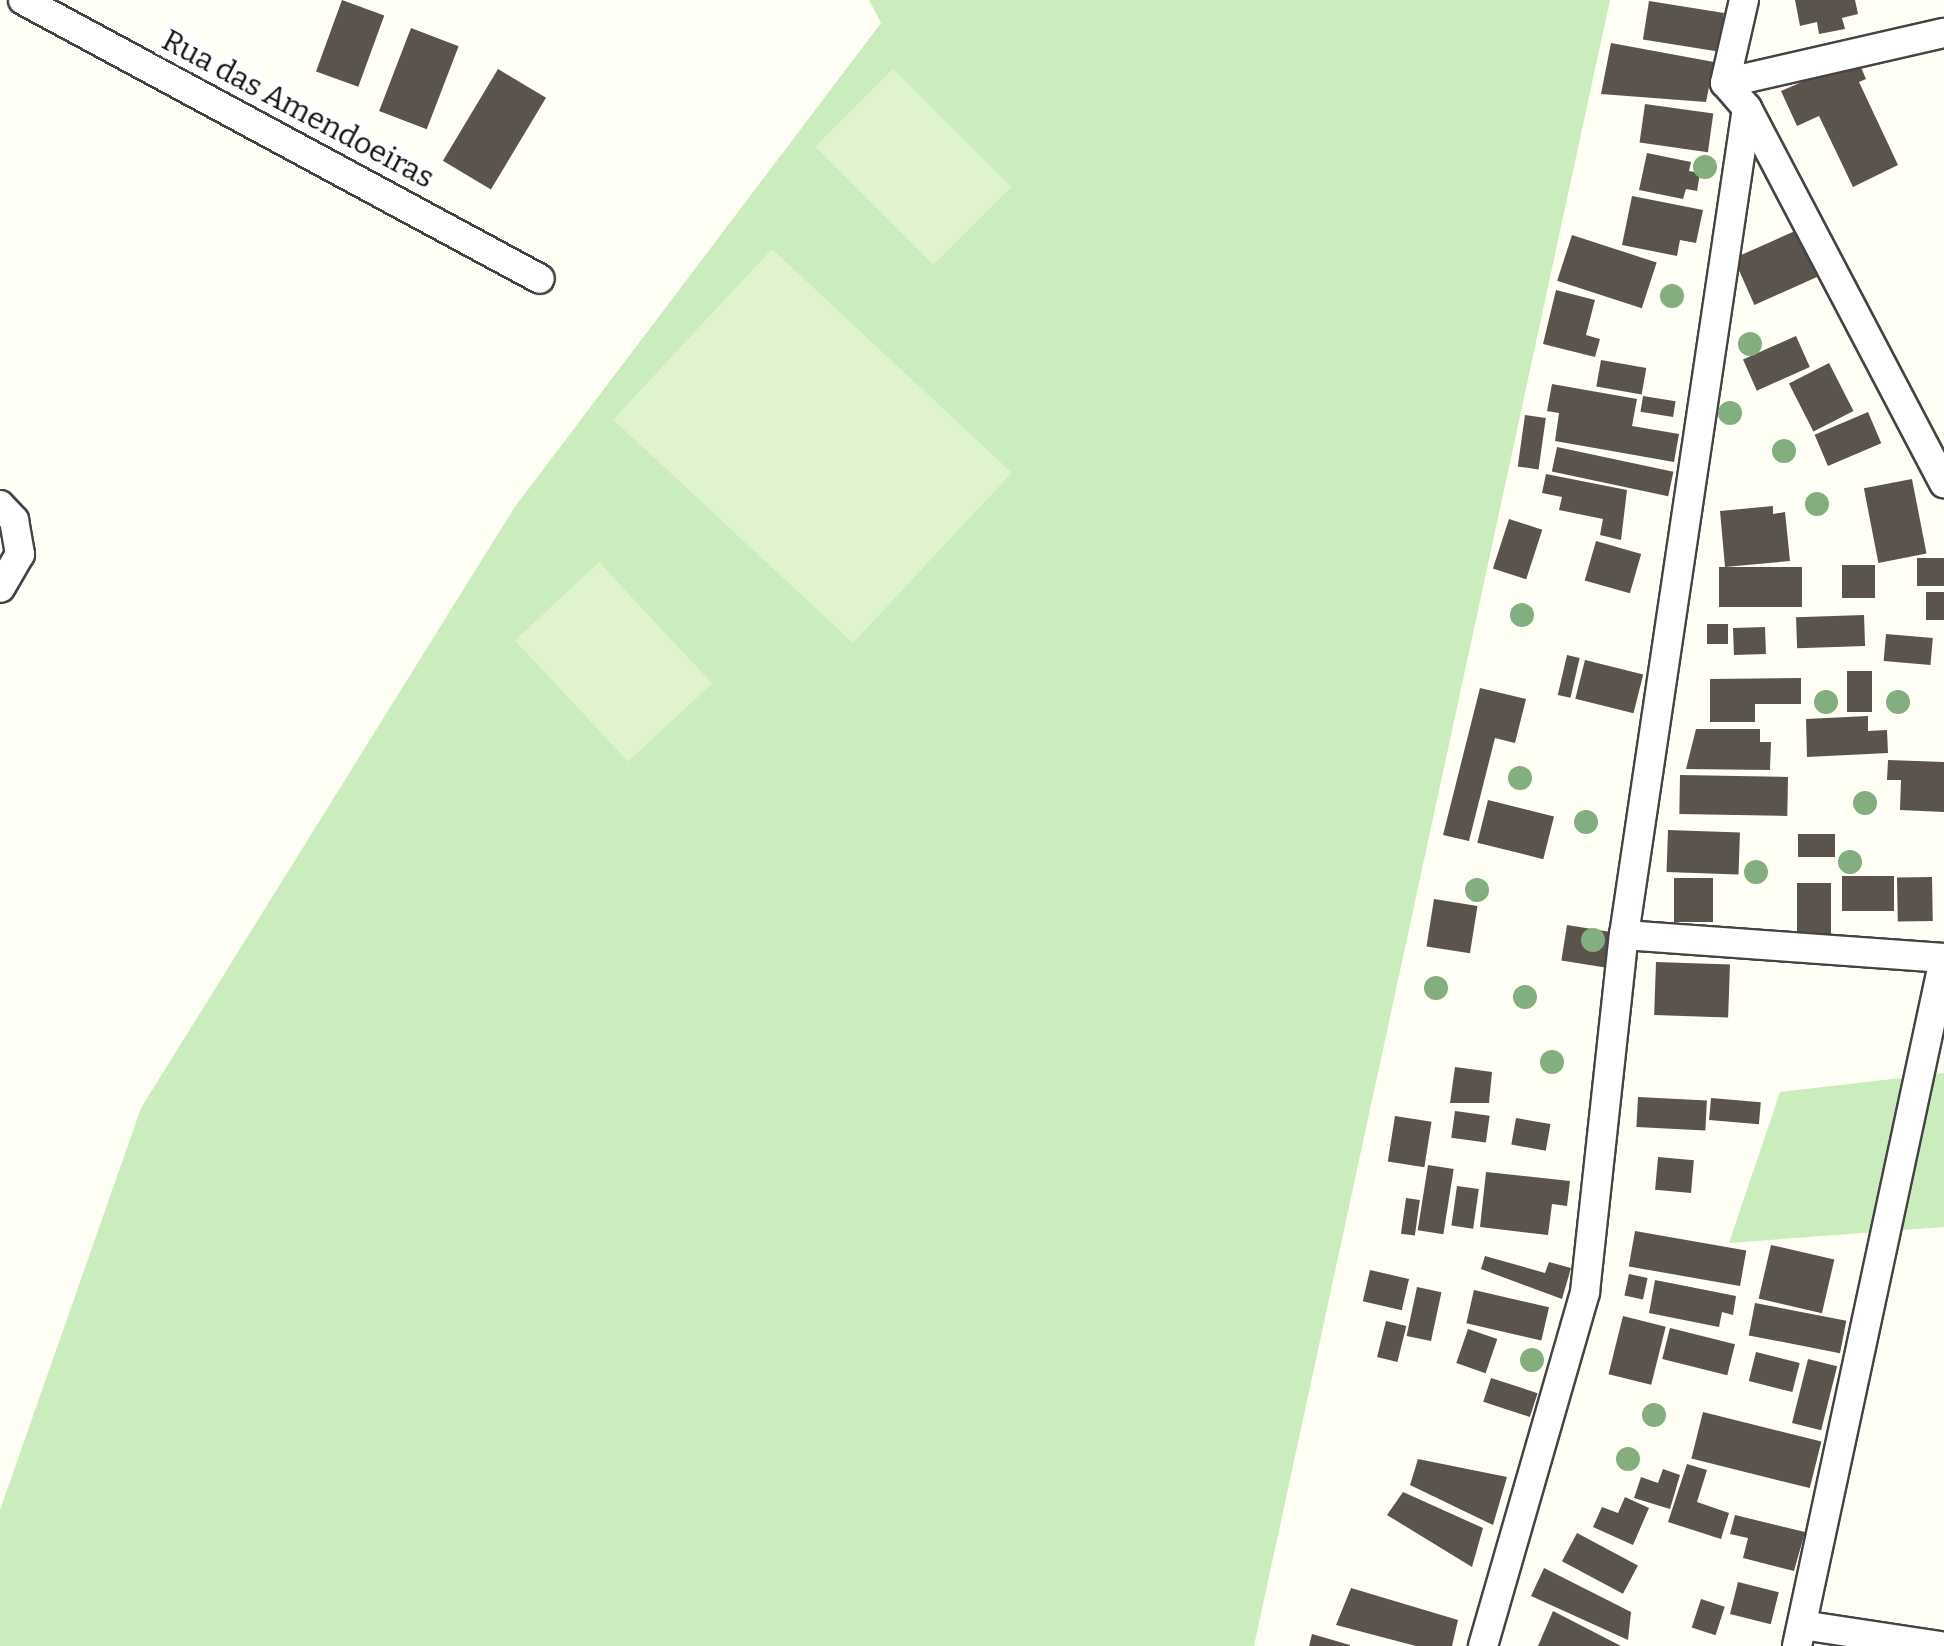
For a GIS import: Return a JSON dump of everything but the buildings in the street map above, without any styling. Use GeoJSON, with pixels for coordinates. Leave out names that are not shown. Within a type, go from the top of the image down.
{"type":"FeatureCollection","features":[{"type":"Feature","properties":{"kind":"street","name":"Rua das Amendoeiras"},"geometry":{"type":"LineString","coordinates":[[23,0],[540,279]]}},
{"type":"Feature","properties":{"kind":"street"},"geometry":{"type":"LineString","coordinates":[[1724,83],[1744,0]]}},
{"type":"Feature","properties":{"kind":"street"},"geometry":{"type":"LineString","coordinates":[[1724,83],[1944,33]]}},
{"type":"Feature","properties":{"kind":"street"},"geometry":{"type":"LineString","coordinates":[[1724,83],[1747,108],[1944,484]]}},
{"type":"Feature","properties":{"kind":"street"},"geometry":{"type":"LineString","coordinates":[[1483,1646],[1585,1292],[1624,935],[1747,108]]}},
{"type":"Feature","properties":{"kind":"street"},"geometry":{"type":"LineString","coordinates":[[0,505],[14,520],[20,554],[0,588]]}},
{"type":"Feature","properties":{"kind":"street"},"geometry":{"type":"LineString","coordinates":[[1624,935],[1944,958],[1800,1636],[1940,1646]]}},
{"type":"Feature","properties":{"kind":"green space"},"geometry":{"type":"Polygon","coordinates":[[[869,0],[1610,0],[1254,1646],[0,1646],[0,1510],[141,1108],[514,508],[881,23],[869,0]]]}},
{"type":"Feature","properties":{"kind":"green space"},"geometry":{"type":"Polygon","coordinates":[[[893,69],[1011,187],[933,265],[815,147],[893,69]]]}},
{"type":"Feature","properties":{"kind":"green space"},"geometry":{"type":"Polygon","coordinates":[[[772,249],[1012,473],[853,643],[613,419],[772,249]]]}},
{"type":"Feature","properties":{"kind":"green space"},"geometry":{"type":"Polygon","coordinates":[[[599,562],[712,683],[628,762],[515,640],[599,562]]]}},
{"type":"Feature","properties":{"kind":"green space"},"geometry":{"type":"Polygon","coordinates":[[[1944,1073],[1944,1227],[1729,1243],[1780,1092],[1944,1073]]]}}]}
